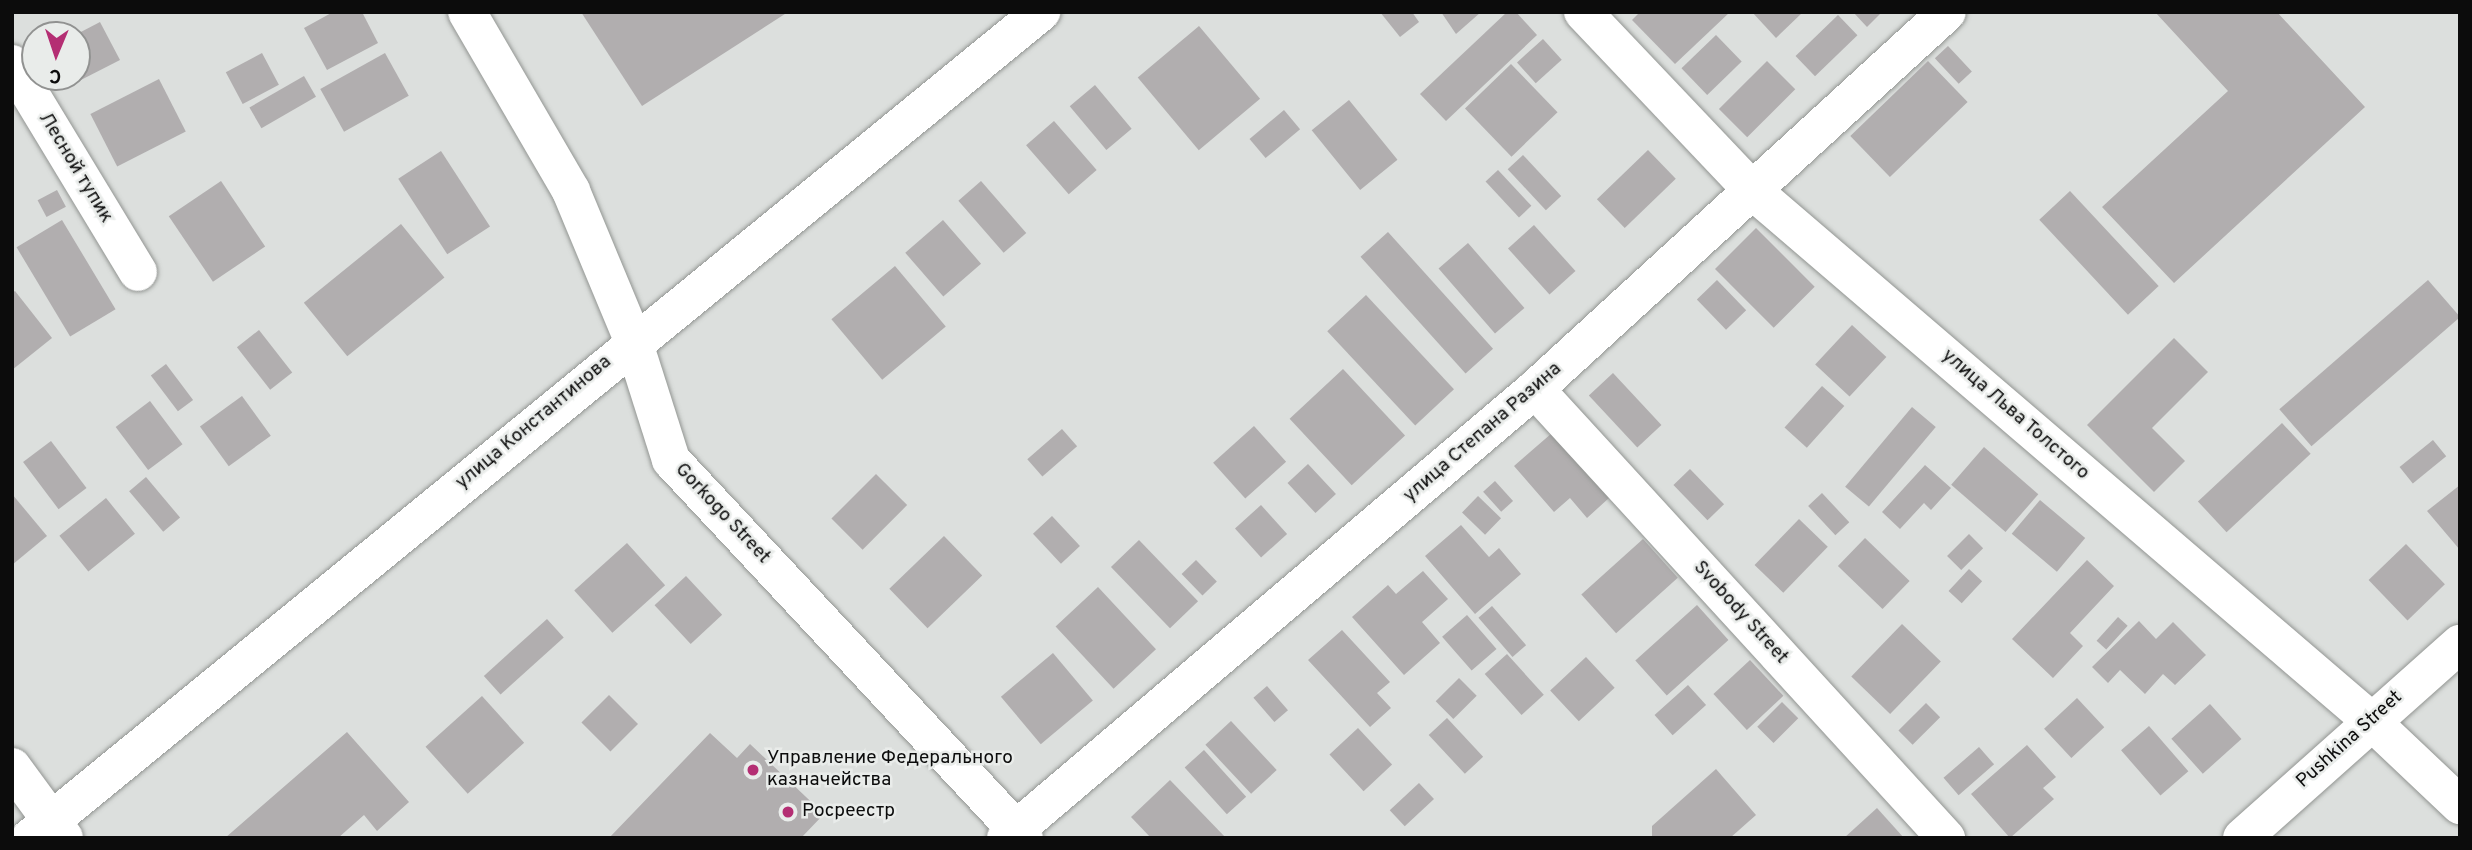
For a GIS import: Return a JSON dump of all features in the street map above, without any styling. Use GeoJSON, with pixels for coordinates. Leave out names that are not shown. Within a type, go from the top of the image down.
{"type":"FeatureCollection","features":[{"type":"Feature","properties":{"kind":"street","name":"Gorkogo Street"},"geometry":{"type":"LineString","coordinates":[[467,12],[571,191],[634,340],[671,460],[1016,835]]}},
{"type":"Feature","properties":{"kind":"street","name":"улица Константинова"},"geometry":{"type":"LineString","coordinates":[[48,832],[634,340],[1041,12]]}},
{"type":"Feature","properties":{"kind":"street","name":"улица Льва Толстого"},"geometry":{"type":"LineString","coordinates":[[1583,12],[1753,191],[2370,720],[2460,805]]}},
{"type":"Feature","properties":{"kind":"street","name":"улица Степана Разина"},"geometry":{"type":"LineString","coordinates":[[1016,835],[1535,389],[1947,12]]}},
{"type":"Feature","properties":{"kind":"street","name":"Лесной тупик"},"geometry":{"type":"LineString","coordinates":[[12,64],[138,272]]}},
{"type":"Feature","properties":{"kind":"street","name":"Svobody Street"},"geometry":{"type":"LineString","coordinates":[[1535,389],[1946,838]]}},
{"type":"Feature","properties":{"kind":"street","name":"Pushkina Street"},"geometry":{"type":"LineString","coordinates":[[2242,838],[2370,720],[2460,644]]}},
{"type":"Feature","properties":{"kind":"street"},"geometry":{"type":"LineString","coordinates":[[12,767],[48,832]]}},
{"type":"Feature","properties":{"kind":"building"},"geometry":{"type":"Polygon","coordinates":[[[333,12],[362,12],[378,43],[327,70],[304,28],[333,12]]]}},
{"type":"Feature","properties":{"kind":"building"},"geometry":{"type":"Polygon","coordinates":[[[581,12],[788,12],[642,106],[581,12]]]}},
{"type":"Feature","properties":{"kind":"building"},"geometry":{"type":"Polygon","coordinates":[[[1380,12],[1412,12],[1419,22],[1400,37],[1380,12]]]}},
{"type":"Feature","properties":{"kind":"building"},"geometry":{"type":"Polygon","coordinates":[[[1441,12],[1481,12],[1456,34],[1441,12]]]}},
{"type":"Feature","properties":{"kind":"building"},"geometry":{"type":"Polygon","coordinates":[[[1507,12],[1516,12],[1537,35],[1446,121],[1420,94],[1507,12]]]}},
{"type":"Feature","properties":{"kind":"building"},"geometry":{"type":"Polygon","coordinates":[[[1640,12],[1730,12],[1675,64],[1632,20],[1640,12]]]}},
{"type":"Feature","properties":{"kind":"building"},"geometry":{"type":"Polygon","coordinates":[[[1752,12],[1803,12],[1776,38],[1752,12]]]}},
{"type":"Feature","properties":{"kind":"building"},"geometry":{"type":"Polygon","coordinates":[[[1853,12],[1882,12],[1867,27],[1853,12]]]}},
{"type":"Feature","properties":{"kind":"building"},"geometry":{"type":"Polygon","coordinates":[[[2155,12],[2277,12],[2365,107],[2174,283],[2102,207],[2228,91],[2155,12]]]}},
{"type":"Feature","properties":{"kind":"building"},"geometry":{"type":"Polygon","coordinates":[[[1838,15],[1857,35],[1815,76],[1796,56],[1838,15]]]}},
{"type":"Feature","properties":{"kind":"building"},"geometry":{"type":"Polygon","coordinates":[[[100,22],[120,60],[91,75],[91,27],[100,22]]]}},
{"type":"Feature","properties":{"kind":"building"},"geometry":{"type":"Polygon","coordinates":[[[1199,26],[1260,99],[1199,150],[1138,77],[1199,26]]]}},
{"type":"Feature","properties":{"kind":"building"},"geometry":{"type":"Polygon","coordinates":[[[1716,35],[1742,62],[1707,95],[1681,68],[1716,35]]]}},
{"type":"Feature","properties":{"kind":"building"},"geometry":{"type":"Polygon","coordinates":[[[1543,39],[1562,60],[1536,83],[1517,62],[1543,39]]]}},
{"type":"Feature","properties":{"kind":"building"},"geometry":{"type":"Polygon","coordinates":[[[1948,46],[1972,72],[1959,84],[1935,58],[1948,46]]]}},
{"type":"Feature","properties":{"kind":"building"},"geometry":{"type":"Polygon","coordinates":[[[262,53],[279,85],[243,104],[226,72],[262,53]]]}},
{"type":"Feature","properties":{"kind":"building"},"geometry":{"type":"Polygon","coordinates":[[[385,53],[409,96],[344,132],[320,89],[385,53]]]}},
{"type":"Feature","properties":{"kind":"building"},"geometry":{"type":"Polygon","coordinates":[[[1767,61],[1795,89],[1747,137],[1719,109],[1767,61]]]}},
{"type":"Feature","properties":{"kind":"building"},"geometry":{"type":"Polygon","coordinates":[[[1928,61],[1968,102],[1890,177],[1850,136],[1928,61]]]}},
{"type":"Feature","properties":{"kind":"building"},"geometry":{"type":"Polygon","coordinates":[[[1511,64],[1558,112],[1512,157],[1465,108],[1511,64]]]}},
{"type":"Feature","properties":{"kind":"building"},"geometry":{"type":"Polygon","coordinates":[[[304,76],[316,97],[261,128],[249,108],[304,76]]]}},
{"type":"Feature","properties":{"kind":"building"},"geometry":{"type":"Polygon","coordinates":[[[159,79],[186,132],[117,167],[90,114],[159,79]]]}},
{"type":"Feature","properties":{"kind":"building"},"geometry":{"type":"Polygon","coordinates":[[[1095,85],[1132,129],[1106,150],[1070,106],[1095,85]]]}},
{"type":"Feature","properties":{"kind":"building"},"geometry":{"type":"Polygon","coordinates":[[[1349,100],[1397,160],[1360,190],[1312,130],[1349,100]]]}},
{"type":"Feature","properties":{"kind":"building"},"geometry":{"type":"Polygon","coordinates":[[[1284,110],[1300,129],[1266,158],[1250,139],[1284,110]]]}},
{"type":"Feature","properties":{"kind":"building"},"geometry":{"type":"Polygon","coordinates":[[[1054,121],[1097,170],[1069,194],[1026,145],[1054,121]]]}},
{"type":"Feature","properties":{"kind":"building"},"geometry":{"type":"Polygon","coordinates":[[[1648,150],[1676,179],[1625,228],[1597,199],[1648,150]]]}},
{"type":"Feature","properties":{"kind":"building"},"geometry":{"type":"Polygon","coordinates":[[[441,151],[490,226],[447,254],[398,179],[441,151]]]}},
{"type":"Feature","properties":{"kind":"building"},"geometry":{"type":"Polygon","coordinates":[[[1523,155],[1561,196],[1546,210],[1508,169],[1523,155]]]}},
{"type":"Feature","properties":{"kind":"building"},"geometry":{"type":"Polygon","coordinates":[[[1498,170],[1531,206],[1519,217],[1486,182],[1498,170]]]}},
{"type":"Feature","properties":{"kind":"building"},"geometry":{"type":"Polygon","coordinates":[[[221,181],[265,246],[213,282],[169,216],[221,181]]]}},
{"type":"Feature","properties":{"kind":"building"},"geometry":{"type":"Polygon","coordinates":[[[981,181],[1026,233],[1004,253],[958,201],[981,181]]]}},
{"type":"Feature","properties":{"kind":"building"},"geometry":{"type":"Polygon","coordinates":[[[57,190],[66,207],[46,217],[38,200],[57,190]]]}},
{"type":"Feature","properties":{"kind":"building"},"geometry":{"type":"Polygon","coordinates":[[[2070,191],[2159,286],[2128,315],[2039,220],[2070,191]]]}},
{"type":"Feature","properties":{"kind":"building"},"geometry":{"type":"Polygon","coordinates":[[[62,220],[116,309],[70,336],[17,247],[62,220]]]}},
{"type":"Feature","properties":{"kind":"building"},"geometry":{"type":"Polygon","coordinates":[[[943,220],[981,264],[943,297],[905,253],[943,220]]]}},
{"type":"Feature","properties":{"kind":"building"},"geometry":{"type":"Polygon","coordinates":[[[401,224],[444,278],[347,356],[304,303],[401,224]]]}},
{"type":"Feature","properties":{"kind":"building"},"geometry":{"type":"Polygon","coordinates":[[[1534,225],[1575,271],[1549,294],[1508,248],[1534,225]]]}},
{"type":"Feature","properties":{"kind":"building"},"geometry":{"type":"Polygon","coordinates":[[[1756,228],[1815,287],[1774,328],[1715,269],[1756,228]]]}},
{"type":"Feature","properties":{"kind":"building"},"geometry":{"type":"Polygon","coordinates":[[[1388,232],[1493,349],[1466,373],[1361,257],[1388,232]]]}},
{"type":"Feature","properties":{"kind":"building"},"geometry":{"type":"Polygon","coordinates":[[[1468,243],[1524,308],[1495,333],[1439,269],[1468,243]]]}},
{"type":"Feature","properties":{"kind":"building"},"geometry":{"type":"Polygon","coordinates":[[[895,266],[946,327],[882,380],[831,319],[895,266]]]}},
{"type":"Feature","properties":{"kind":"building"},"geometry":{"type":"Polygon","coordinates":[[[1717,280],[1746,310],[1726,330],[1697,299],[1717,280]]]}},
{"type":"Feature","properties":{"kind":"building"},"geometry":{"type":"Polygon","coordinates":[[[2428,280],[2460,317],[2311,446],[2279,409],[2428,280]]]}},
{"type":"Feature","properties":{"kind":"building"},"geometry":{"type":"Polygon","coordinates":[[[15,291],[52,338],[12,370],[12,293],[15,291]]]}},
{"type":"Feature","properties":{"kind":"building"},"geometry":{"type":"Polygon","coordinates":[[[1366,295],[1454,389],[1415,425],[1327,331],[1366,295]]]}},
{"type":"Feature","properties":{"kind":"building"},"geometry":{"type":"Polygon","coordinates":[[[1852,325],[1886,357],[1850,397],[1815,364],[1852,325]]]}},
{"type":"Feature","properties":{"kind":"building"},"geometry":{"type":"Polygon","coordinates":[[[259,330],[292,373],[270,390],[237,347],[259,330]]]}},
{"type":"Feature","properties":{"kind":"building"},"geometry":{"type":"Polygon","coordinates":[[[2174,338],[2208,372],[2152,428],[2185,461],[2154,492],[2087,425],[2174,338]]]}},
{"type":"Feature","properties":{"kind":"building"},"geometry":{"type":"Polygon","coordinates":[[[166,364],[193,400],[178,411],[151,375],[166,364]]]}},
{"type":"Feature","properties":{"kind":"building"},"geometry":{"type":"Polygon","coordinates":[[[1343,369],[1405,436],[1352,485],[1290,419],[1343,369]]]}},
{"type":"Feature","properties":{"kind":"building"},"geometry":{"type":"Polygon","coordinates":[[[1613,373],[1661,425],[1637,447],[1589,396],[1613,373]]]}},
{"type":"Feature","properties":{"kind":"building"},"geometry":{"type":"Polygon","coordinates":[[[1822,386],[1844,406],[1807,448],[1785,428],[1822,386]]]}},
{"type":"Feature","properties":{"kind":"building"},"geometry":{"type":"Polygon","coordinates":[[[242,396],[271,436],[229,466],[200,427],[242,396]]]}},
{"type":"Feature","properties":{"kind":"building"},"geometry":{"type":"Polygon","coordinates":[[[150,401],[182,444],[148,470],[116,427],[150,401]]]}},
{"type":"Feature","properties":{"kind":"building"},"geometry":{"type":"Polygon","coordinates":[[[1912,407],[1936,427],[1869,507],[1845,487],[1912,407]]]}},
{"type":"Feature","properties":{"kind":"building"},"geometry":{"type":"Polygon","coordinates":[[[2282,423],[2311,454],[2227,532],[2198,501],[2282,423]]]}},
{"type":"Feature","properties":{"kind":"building"},"geometry":{"type":"Polygon","coordinates":[[[1254,426],[1286,462],[1245,498],[1213,463],[1254,426]]]}},
{"type":"Feature","properties":{"kind":"building"},"geometry":{"type":"Polygon","coordinates":[[[1062,429],[1077,446],[1042,477],[1027,459],[1062,429]]]}},
{"type":"Feature","properties":{"kind":"building"},"geometry":{"type":"Polygon","coordinates":[[[1552,433],[1609,498],[1587,518],[1570,498],[1554,512],[1514,466],[1552,433]]]}},
{"type":"Feature","properties":{"kind":"building"},"geometry":{"type":"Polygon","coordinates":[[[2433,440],[2446,456],[2413,483],[2400,467],[2433,440]]]}},
{"type":"Feature","properties":{"kind":"building"},"geometry":{"type":"Polygon","coordinates":[[[51,441],[87,488],[59,509],[23,462],[51,441]]]}},
{"type":"Feature","properties":{"kind":"building"},"geometry":{"type":"Polygon","coordinates":[[[1984,447],[2038,494],[2006,532],[1951,485],[1984,447]]]}},
{"type":"Feature","properties":{"kind":"building"},"geometry":{"type":"Polygon","coordinates":[[[1308,464],[1336,494],[1315,513],[1288,483],[1308,464]]]}},
{"type":"Feature","properties":{"kind":"building"},"geometry":{"type":"Polygon","coordinates":[[[1925,465],[1951,488],[1931,510],[1924,503],[1900,529],[1882,512],[1925,465]]]}},
{"type":"Feature","properties":{"kind":"building"},"geometry":{"type":"Polygon","coordinates":[[[1690,469],[1724,504],[1707,520],[1673,485],[1690,469]]]}},
{"type":"Feature","properties":{"kind":"building"},"geometry":{"type":"Polygon","coordinates":[[[876,474],[907,505],[863,550],[831,519],[876,474]]]}},
{"type":"Feature","properties":{"kind":"building"},"geometry":{"type":"Polygon","coordinates":[[[146,477],[180,518],[163,532],[129,491],[146,477]]]}},
{"type":"Feature","properties":{"kind":"building"},"geometry":{"type":"Polygon","coordinates":[[[1495,481],[1513,501],[1501,512],[1483,492],[1495,481]]]}},
{"type":"Feature","properties":{"kind":"building"},"geometry":{"type":"Polygon","coordinates":[[[2460,485],[2460,550],[2427,511],[2460,485]]]}},
{"type":"Feature","properties":{"kind":"building"},"geometry":{"type":"Polygon","coordinates":[[[1822,493],[1849,522],[1835,535],[1808,506],[1822,493]]]}},
{"type":"Feature","properties":{"kind":"building"},"geometry":{"type":"Polygon","coordinates":[[[12,494],[47,536],[12,565],[12,494]]]}},
{"type":"Feature","properties":{"kind":"building"},"geometry":{"type":"Polygon","coordinates":[[[1478,496],[1501,518],[1485,535],[1462,513],[1478,496]]]}},
{"type":"Feature","properties":{"kind":"building"},"geometry":{"type":"Polygon","coordinates":[[[106,498],[135,534],[88,572],[59,536],[106,498]]]}},
{"type":"Feature","properties":{"kind":"building"},"geometry":{"type":"Polygon","coordinates":[[[2040,500],[2085,538],[2057,572],[2012,534],[2040,500]]]}},
{"type":"Feature","properties":{"kind":"building"},"geometry":{"type":"Polygon","coordinates":[[[1261,505],[1287,534],[1261,557],[1235,528],[1261,505]]]}},
{"type":"Feature","properties":{"kind":"building"},"geometry":{"type":"Polygon","coordinates":[[[1052,516],[1080,546],[1061,564],[1033,534],[1052,516]]]}},
{"type":"Feature","properties":{"kind":"building"},"geometry":{"type":"Polygon","coordinates":[[[1799,519],[1828,547],[1783,593],[1755,565],[1799,519]]]}},
{"type":"Feature","properties":{"kind":"building"},"geometry":{"type":"Polygon","coordinates":[[[1461,525],[1489,557],[1499,548],[1521,574],[1475,614],[1425,556],[1461,525]]]}},
{"type":"Feature","properties":{"kind":"building"},"geometry":{"type":"Polygon","coordinates":[[[1969,534],[1983,548],[1961,570],[1947,556],[1969,534]]]}},
{"type":"Feature","properties":{"kind":"building"},"geometry":{"type":"Polygon","coordinates":[[[944,536],[982,576],[928,628],[889,589],[944,536]]]}},
{"type":"Feature","properties":{"kind":"building"},"geometry":{"type":"Polygon","coordinates":[[[1865,538],[1910,581],[1883,609],[1838,566],[1865,538]]]}},
{"type":"Feature","properties":{"kind":"building"},"geometry":{"type":"Polygon","coordinates":[[[1643,539],[1678,578],[1616,633],[1581,595],[1643,539]]]}},
{"type":"Feature","properties":{"kind":"building"},"geometry":{"type":"Polygon","coordinates":[[[1139,540],[1198,601],[1170,628],[1111,567],[1139,540]]]}},
{"type":"Feature","properties":{"kind":"building"},"geometry":{"type":"Polygon","coordinates":[[[627,543],[665,585],[612,633],[574,591],[627,543]]]}},
{"type":"Feature","properties":{"kind":"building"},"geometry":{"type":"Polygon","coordinates":[[[2406,544],[2445,584],[2407,620],[2369,580],[2406,544]]]}},
{"type":"Feature","properties":{"kind":"building"},"geometry":{"type":"Polygon","coordinates":[[[1196,560],[1217,582],[1202,595],[1182,574],[1196,560]]]}},
{"type":"Feature","properties":{"kind":"building"},"geometry":{"type":"Polygon","coordinates":[[[2087,560],[2114,586],[2070,633],[2083,646],[2053,678],[2012,639],[2087,560]]]}},
{"type":"Feature","properties":{"kind":"building"},"geometry":{"type":"Polygon","coordinates":[[[1969,569],[1982,581],[1962,603],[1949,591],[1969,569]]]}},
{"type":"Feature","properties":{"kind":"building"},"geometry":{"type":"Polygon","coordinates":[[[1423,571],[1448,599],[1422,622],[1440,643],[1404,675],[1352,617],[1388,585],[1396,594],[1423,571]]]}},
{"type":"Feature","properties":{"kind":"building"},"geometry":{"type":"Polygon","coordinates":[[[686,576],[722,615],[691,644],[655,605],[686,576]]]}},
{"type":"Feature","properties":{"kind":"building"},"geometry":{"type":"Polygon","coordinates":[[[1098,587],[1156,649],[1114,689],[1056,627],[1098,587]]]}},
{"type":"Feature","properties":{"kind":"building"},"geometry":{"type":"Polygon","coordinates":[[[1697,605],[1728,640],[1667,695],[1635,661],[1697,605]]]}},
{"type":"Feature","properties":{"kind":"building"},"geometry":{"type":"Polygon","coordinates":[[[1492,606],[1526,645],[1513,657],[1478,618],[1492,606]]]}},
{"type":"Feature","properties":{"kind":"building"},"geometry":{"type":"Polygon","coordinates":[[[1467,615],[1497,649],[1472,671],[1442,637],[1467,615]]]}},
{"type":"Feature","properties":{"kind":"building"},"geometry":{"type":"Polygon","coordinates":[[[2118,617],[2128,626],[2106,649],[2097,641],[2118,617]]]}},
{"type":"Feature","properties":{"kind":"building"},"geometry":{"type":"Polygon","coordinates":[[[547,619],[564,638],[501,694],[484,676],[547,619]]]}},
{"type":"Feature","properties":{"kind":"building"},"geometry":{"type":"Polygon","coordinates":[[[2139,621],[2156,639],[2173,622],[2206,655],[2175,685],[2163,674],[2145,694],[2120,670],[2108,683],[2092,667],[2139,621]]]}},
{"type":"Feature","properties":{"kind":"building"},"geometry":{"type":"Polygon","coordinates":[[[1902,624],[1941,662],[1890,714],[1851,677],[1902,624]]]}},
{"type":"Feature","properties":{"kind":"building"},"geometry":{"type":"Polygon","coordinates":[[[1342,630],[1390,682],[1377,693],[1391,708],[1370,727],[1308,660],[1342,630]]]}},
{"type":"Feature","properties":{"kind":"building"},"geometry":{"type":"Polygon","coordinates":[[[1053,653],[1093,700],[1041,744],[1001,697],[1053,653]]]}},
{"type":"Feature","properties":{"kind":"building"},"geometry":{"type":"Polygon","coordinates":[[[1507,654],[1544,695],[1522,715],[1485,674],[1507,654]]]}},
{"type":"Feature","properties":{"kind":"building"},"geometry":{"type":"Polygon","coordinates":[[[1586,657],[1615,688],[1579,721],[1550,690],[1586,657]]]}},
{"type":"Feature","properties":{"kind":"building"},"geometry":{"type":"Polygon","coordinates":[[[1750,660],[1783,696],[1747,730],[1713,694],[1750,660]]]}},
{"type":"Feature","properties":{"kind":"building"},"geometry":{"type":"Polygon","coordinates":[[[1459,678],[1477,696],[1453,719],[1436,701],[1459,678]]]}},
{"type":"Feature","properties":{"kind":"building"},"geometry":{"type":"Polygon","coordinates":[[[1688,685],[1706,705],[1673,735],[1655,715],[1688,685]]]}},
{"type":"Feature","properties":{"kind":"building"},"geometry":{"type":"Polygon","coordinates":[[[1267,686],[1288,710],[1274,722],[1253,698],[1267,686]]]}},
{"type":"Feature","properties":{"kind":"building"},"geometry":{"type":"Polygon","coordinates":[[[609,695],[638,724],[610,752],[581,723],[609,695]]]}},
{"type":"Feature","properties":{"kind":"building"},"geometry":{"type":"Polygon","coordinates":[[[482,696],[524,743],[468,794],[426,747],[482,696]]]}},
{"type":"Feature","properties":{"kind":"building"},"geometry":{"type":"Polygon","coordinates":[[[2077,698],[2104,727],[2071,758],[2044,729],[2077,698]]]}},
{"type":"Feature","properties":{"kind":"building"},"geometry":{"type":"Polygon","coordinates":[[[1782,702],[1798,718],[1774,743],[1757,727],[1782,702]]]}},
{"type":"Feature","properties":{"kind":"building"},"geometry":{"type":"Polygon","coordinates":[[[1926,703],[1940,717],[1913,745],[1898,731],[1926,703]]]}},
{"type":"Feature","properties":{"kind":"building"},"geometry":{"type":"Polygon","coordinates":[[[2210,704],[2241,739],[2203,774],[2171,739],[2210,704]]]}},
{"type":"Feature","properties":{"kind":"building"},"geometry":{"type":"Polygon","coordinates":[[[1447,718],[1483,757],[1465,774],[1429,735],[1447,718]]]}},
{"type":"Feature","properties":{"kind":"building"},"geometry":{"type":"Polygon","coordinates":[[[1231,721],[1277,770],[1251,794],[1205,745],[1231,721]]]}},
{"type":"Feature","properties":{"kind":"building"},"geometry":{"type":"Polygon","coordinates":[[[2149,726],[2188,771],[2160,796],[2121,750],[2149,726]]]}},
{"type":"Feature","properties":{"kind":"building"},"geometry":{"type":"Polygon","coordinates":[[[1358,728],[1392,765],[1364,791],[1329,755],[1358,728]]]}},
{"type":"Feature","properties":{"kind":"building"},"geometry":{"type":"Polygon","coordinates":[[[347,732],[409,802],[377,831],[364,815],[338,838],[225,838],[347,732]]]}},
{"type":"Feature","properties":{"kind":"building"},"geometry":{"type":"Polygon","coordinates":[[[710,733],[737,758],[750,744],[824,814],[801,838],[609,838],[710,733]]]}},
{"type":"Feature","properties":{"kind":"building"},"geometry":{"type":"Polygon","coordinates":[[[2027,745],[2056,777],[2043,788],[2054,799],[2010,838],[1971,794],[2027,745]]]}},
{"type":"Feature","properties":{"kind":"building"},"geometry":{"type":"Polygon","coordinates":[[[1979,747],[1994,764],[1959,795],[1944,778],[1979,747]]]}},
{"type":"Feature","properties":{"kind":"building"},"geometry":{"type":"Polygon","coordinates":[[[1204,750],[1246,797],[1227,814],[1185,767],[1204,750]]]}},
{"type":"Feature","properties":{"kind":"building"},"geometry":{"type":"Polygon","coordinates":[[[1716,769],[1756,815],[1730,838],[1652,838],[1652,826],[1716,769]]]}},
{"type":"Feature","properties":{"kind":"building"},"geometry":{"type":"Polygon","coordinates":[[[1170,780],[1226,838],[1151,838],[1131,817],[1170,780]]]}},
{"type":"Feature","properties":{"kind":"building"},"geometry":{"type":"Polygon","coordinates":[[[1419,783],[1434,799],[1405,826],[1390,810],[1419,783]]]}},
{"type":"Feature","properties":{"kind":"building"},"geometry":{"type":"Polygon","coordinates":[[[1877,808],[1904,838],[1844,838],[1877,808]]]}},
{"type":"Feature","properties":{"kind":"place","name":"Управление Федерального казначейства"},"geometry":{"type":"Point","coordinates":[753,770]}},
{"type":"Feature","properties":{"kind":"place","name":"Росреестр"},"geometry":{"type":"Point","coordinates":[788,812]}}]}
